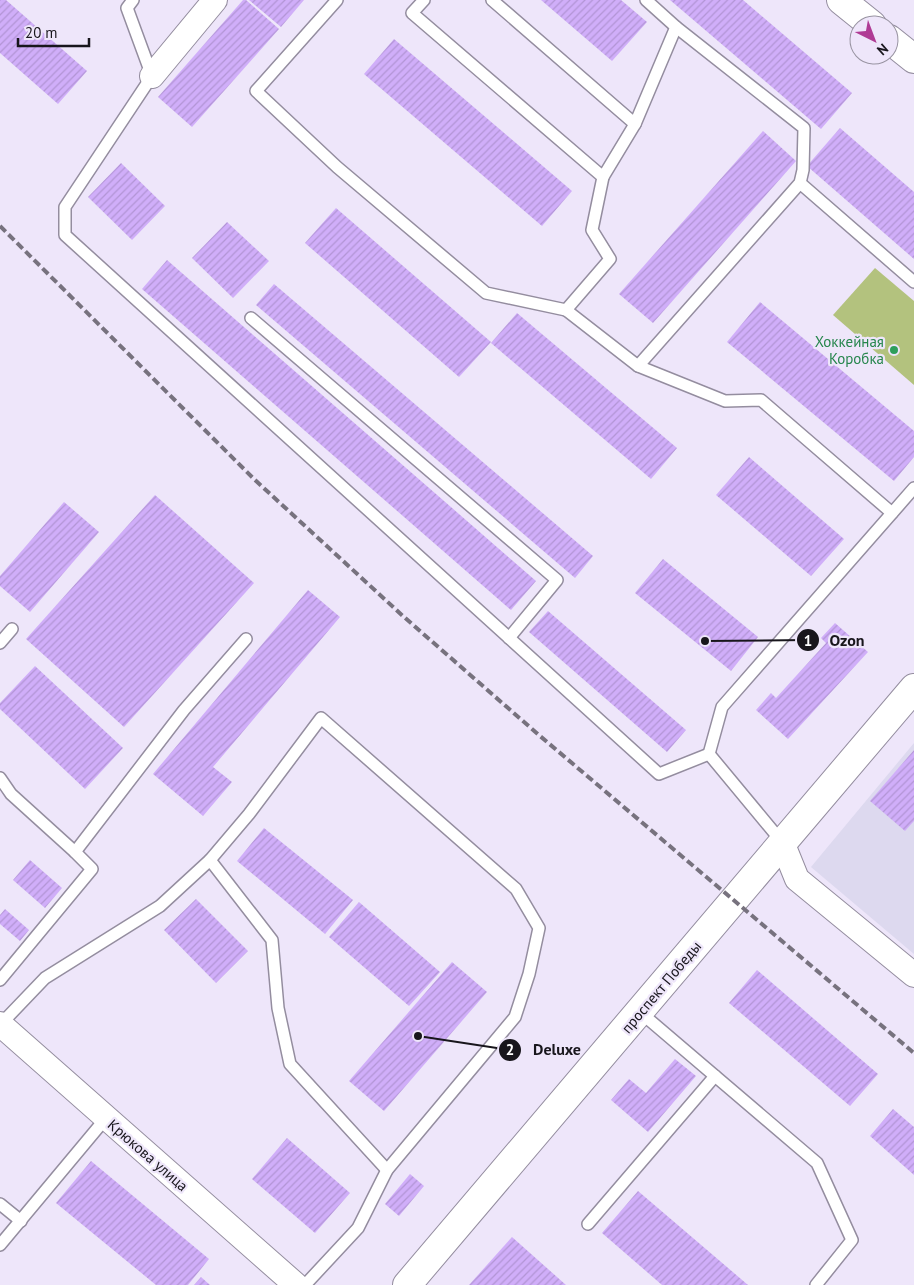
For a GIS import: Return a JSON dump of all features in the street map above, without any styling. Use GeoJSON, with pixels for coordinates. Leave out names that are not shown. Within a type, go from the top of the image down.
{"type":"FeatureCollection","features":[{"type":"Feature","properties":{"kind":"main road"},"geometry":{"type":"LineString","coordinates":[[841,0],[860,15]]}},
{"type":"Feature","properties":{"kind":"main road"},"geometry":{"type":"LineString","coordinates":[[899,47],[914,59]]}},
{"type":"Feature","properties":{"kind":"main road","name":"проспект Победы"},"geometry":{"type":"LineString","coordinates":[[407,1285],[914,688]]}},
{"type":"Feature","properties":{"kind":"street"},"geometry":{"type":"LineString","coordinates":[[152,76],[215,0]]}},
{"type":"Feature","properties":{"kind":"street"},"geometry":{"type":"LineString","coordinates":[[782,842],[797,879],[914,976]]}},
{"type":"Feature","properties":{"kind":"street","name":"Крюкова улица"},"geometry":{"type":"LineString","coordinates":[[0,1025],[296,1285]]}},
{"type":"Feature","properties":{"kind":"lane"},"geometry":{"type":"LineString","coordinates":[[133,0],[127,8],[152,76],[65,207],[65,235],[659,774],[709,754]]}},
{"type":"Feature","properties":{"kind":"lane"},"geometry":{"type":"LineString","coordinates":[[337,0],[256,90],[337,167],[486,293],[566,310],[638,366],[725,401],[761,400],[892,513]]}},
{"type":"Feature","properties":{"kind":"lane"},"geometry":{"type":"LineString","coordinates":[[424,0],[412,13],[603,177]]}},
{"type":"Feature","properties":{"kind":"lane"},"geometry":{"type":"LineString","coordinates":[[492,0],[635,124]]}},
{"type":"Feature","properties":{"kind":"lane"},"geometry":{"type":"LineString","coordinates":[[638,366],[800,183],[803,170],[804,128],[676,27],[646,0]]}},
{"type":"Feature","properties":{"kind":"lane"},"geometry":{"type":"LineString","coordinates":[[566,310],[610,259],[592,230],[603,177],[635,124],[676,27]]}},
{"type":"Feature","properties":{"kind":"lane"},"geometry":{"type":"LineString","coordinates":[[800,183],[914,282]]}},
{"type":"Feature","properties":{"kind":"lane"},"geometry":{"type":"LineString","coordinates":[[251,318],[557,580],[509,638]]}},
{"type":"Feature","properties":{"kind":"lane"},"geometry":{"type":"LineString","coordinates":[[709,754],[722,707],[914,488]]}},
{"type":"Feature","properties":{"kind":"lane"},"geometry":{"type":"LineString","coordinates":[[0,643],[12,629]]}},
{"type":"Feature","properties":{"kind":"lane"},"geometry":{"type":"LineString","coordinates":[[75,852],[184,710],[246,639]]}},
{"type":"Feature","properties":{"kind":"lane"},"geometry":{"type":"LineString","coordinates":[[0,1025],[44,978],[160,906],[210,860],[249,814],[321,718],[516,889],[539,928],[529,974],[515,1018],[387,1170],[358,1228],[305,1285]]}},
{"type":"Feature","properties":{"kind":"lane"},"geometry":{"type":"LineString","coordinates":[[709,754],[782,842]]}},
{"type":"Feature","properties":{"kind":"lane"},"geometry":{"type":"LineString","coordinates":[[0,778],[11,794],[92,869],[0,980]]}},
{"type":"Feature","properties":{"kind":"lane"},"geometry":{"type":"LineString","coordinates":[[210,860],[272,940],[278,1008],[290,1064],[387,1170]]}},
{"type":"Feature","properties":{"kind":"lane"},"geometry":{"type":"LineString","coordinates":[[640,1012],[817,1162],[852,1240],[816,1285]]}},
{"type":"Feature","properties":{"kind":"lane"},"geometry":{"type":"LineString","coordinates":[[588,1224],[715,1076]]}},
{"type":"Feature","properties":{"kind":"lane"},"geometry":{"type":"LineString","coordinates":[[0,1245],[106,1118]]}},
{"type":"Feature","properties":{"kind":"lane"},"geometry":{"type":"LineString","coordinates":[[0,1204],[21,1220]]}},
{"type":"Feature","properties":{"kind":"shaded area"},"geometry":{"type":"Polygon","coordinates":[[[914,743],[914,954],[811,867],[914,743]]]}},
{"type":"Feature","properties":{"kind":"green space","name":"Хоккейная Коробка"},"geometry":{"type":"Polygon","coordinates":[[[875,268],[914,301],[914,385],[833,315],[875,268]]]}},
{"type":"Feature","properties":{"kind":"building"},"geometry":{"type":"Polygon","coordinates":[[[0,0],[6,0],[87,71],[58,104],[0,53],[0,0]]]}},
{"type":"Feature","properties":{"kind":"building"},"geometry":{"type":"Polygon","coordinates":[[[243,0],[246,0],[279,29],[192,127],[158,97],[243,0]]]}},
{"type":"Feature","properties":{"kind":"building"},"geometry":{"type":"Polygon","coordinates":[[[249,0],[304,0],[281,27],[249,0]]]}},
{"type":"Feature","properties":{"kind":"building"},"geometry":{"type":"Polygon","coordinates":[[[541,0],[621,0],[647,22],[612,61],[541,0]]]}},
{"type":"Feature","properties":{"kind":"building"},"geometry":{"type":"Polygon","coordinates":[[[670,0],[743,0],[852,93],[821,129],[670,0]]]}},
{"type":"Feature","properties":{"kind":"building"},"geometry":{"type":"Polygon","coordinates":[[[394,39],[572,191],[542,226],[364,74],[394,39]]]}},
{"type":"Feature","properties":{"kind":"building"},"geometry":{"type":"Polygon","coordinates":[[[840,128],[914,192],[914,259],[807,166],[840,128]]]}},
{"type":"Feature","properties":{"kind":"building"},"geometry":{"type":"Polygon","coordinates":[[[763,131],[796,161],[653,323],[619,294],[763,131]]]}},
{"type":"Feature","properties":{"kind":"building"},"geometry":{"type":"Polygon","coordinates":[[[121,163],[165,206],[132,240],[88,197],[121,163]]]}},
{"type":"Feature","properties":{"kind":"building"},"geometry":{"type":"Polygon","coordinates":[[[336,208],[491,342],[459,377],[305,243],[336,208]]]}},
{"type":"Feature","properties":{"kind":"building"},"geometry":{"type":"Polygon","coordinates":[[[227,222],[269,261],[233,298],[192,258],[227,222]]]}},
{"type":"Feature","properties":{"kind":"building"},"geometry":{"type":"Polygon","coordinates":[[[167,260],[536,581],[511,610],[142,289],[167,260]]]}},
{"type":"Feature","properties":{"kind":"building"},"geometry":{"type":"Polygon","coordinates":[[[274,284],[593,556],[575,578],[256,305],[274,284]]]}},
{"type":"Feature","properties":{"kind":"building"},"geometry":{"type":"Polygon","coordinates":[[[760,302],[914,431],[914,457],[894,481],[727,342],[760,302]]]}},
{"type":"Feature","properties":{"kind":"building"},"geometry":{"type":"Polygon","coordinates":[[[517,313],[677,448],[651,479],[491,343],[517,313]]]}},
{"type":"Feature","properties":{"kind":"building"},"geometry":{"type":"Polygon","coordinates":[[[749,457],[844,539],[811,576],[716,495],[749,457]]]}},
{"type":"Feature","properties":{"kind":"building"},"geometry":{"type":"Polygon","coordinates":[[[155,495],[254,583],[124,727],[26,639],[155,495]]]}},
{"type":"Feature","properties":{"kind":"building"},"geometry":{"type":"Polygon","coordinates":[[[64,502],[99,532],[30,612],[0,586],[0,576],[64,502]]]}},
{"type":"Feature","properties":{"kind":"building"},"geometry":{"type":"Polygon","coordinates":[[[663,559],[758,637],[731,671],[635,593],[663,559]]]}},
{"type":"Feature","properties":{"kind":"building"},"geometry":{"type":"Polygon","coordinates":[[[308,590],[340,617],[213,767],[232,782],[203,816],[153,774],[308,590]]]}},
{"type":"Feature","properties":{"kind":"building"},"geometry":{"type":"Polygon","coordinates":[[[548,611],[686,730],[667,752],[529,632],[548,611]]]}},
{"type":"Feature","properties":{"kind":"building"},"geometry":{"type":"Polygon","coordinates":[[[835,623],[868,652],[788,739],[756,710],[771,693],[776,698],[826,643],[821,638],[835,623]]]}},
{"type":"Feature","properties":{"kind":"building"},"geometry":{"type":"Polygon","coordinates":[[[35,666],[123,748],[85,789],[0,709],[0,703],[35,666]]]}},
{"type":"Feature","properties":{"kind":"building"},"geometry":{"type":"Polygon","coordinates":[[[914,750],[914,821],[905,831],[870,801],[914,750]]]}},
{"type":"Feature","properties":{"kind":"building"},"geometry":{"type":"Polygon","coordinates":[[[264,828],[353,900],[325,934],[237,861],[264,828]]]}},
{"type":"Feature","properties":{"kind":"building"},"geometry":{"type":"Polygon","coordinates":[[[30,860],[62,888],[45,908],[13,880],[30,860]]]}},
{"type":"Feature","properties":{"kind":"building"},"geometry":{"type":"Polygon","coordinates":[[[196,899],[248,951],[216,983],[164,930],[196,899]]]}},
{"type":"Feature","properties":{"kind":"building"},"geometry":{"type":"Polygon","coordinates":[[[359,902],[440,972],[409,1006],[329,937],[359,902]]]}},
{"type":"Feature","properties":{"kind":"building"},"geometry":{"type":"Polygon","coordinates":[[[5,909],[29,930],[20,941],[0,924],[0,915],[5,909]]]}},
{"type":"Feature","properties":{"kind":"building"},"geometry":{"type":"Polygon","coordinates":[[[452,962],[487,992],[384,1111],[349,1081],[452,962]]]}},
{"type":"Feature","properties":{"kind":"building"},"geometry":{"type":"Polygon","coordinates":[[[757,970],[878,1074],[850,1106],[729,1003],[757,970]]]}},
{"type":"Feature","properties":{"kind":"building"},"geometry":{"type":"Polygon","coordinates":[[[675,1059],[696,1076],[648,1132],[611,1100],[629,1079],[646,1093],[675,1059]]]}},
{"type":"Feature","properties":{"kind":"building"},"geometry":{"type":"Polygon","coordinates":[[[893,1109],[914,1127],[914,1175],[870,1136],[893,1109]]]}},
{"type":"Feature","properties":{"kind":"building"},"geometry":{"type":"Polygon","coordinates":[[[287,1138],[350,1193],[315,1233],[252,1179],[287,1138]]]}},
{"type":"Feature","properties":{"kind":"building"},"geometry":{"type":"Polygon","coordinates":[[[91,1161],[209,1259],[188,1285],[156,1285],[56,1203],[91,1161]]]}},
{"type":"Feature","properties":{"kind":"building"},"geometry":{"type":"Polygon","coordinates":[[[410,1174],[424,1186],[399,1216],[385,1204],[410,1174]]]}},
{"type":"Feature","properties":{"kind":"building"},"geometry":{"type":"Polygon","coordinates":[[[638,1191],[748,1285],[662,1285],[602,1233],[638,1191]]]}},
{"type":"Feature","properties":{"kind":"building"},"geometry":{"type":"Polygon","coordinates":[[[512,1237],[566,1285],[469,1285],[512,1237]]]}},
{"type":"Feature","properties":{"kind":"building"},"geometry":{"type":"Polygon","coordinates":[[[201,1277],[210,1285],[194,1285],[201,1277]]]}},
{"type":"Feature","properties":{"kind":"railway"},"geometry":{"type":"LineString","coordinates":[[0,226],[255,480],[404,617],[540,736],[914,1053]]}},
{"type":"Feature","properties":{"kind":"place","name":"Хоккейная Коробка"},"geometry":{"type":"Point","coordinates":[894,350]}},
{"type":"Feature","properties":{"kind":"place","name":"Ozon"},"geometry":{"type":"Point","coordinates":[705,641]}},
{"type":"Feature","properties":{"kind":"place","name":"Deluxe"},"geometry":{"type":"Point","coordinates":[418,1036]}}]}
